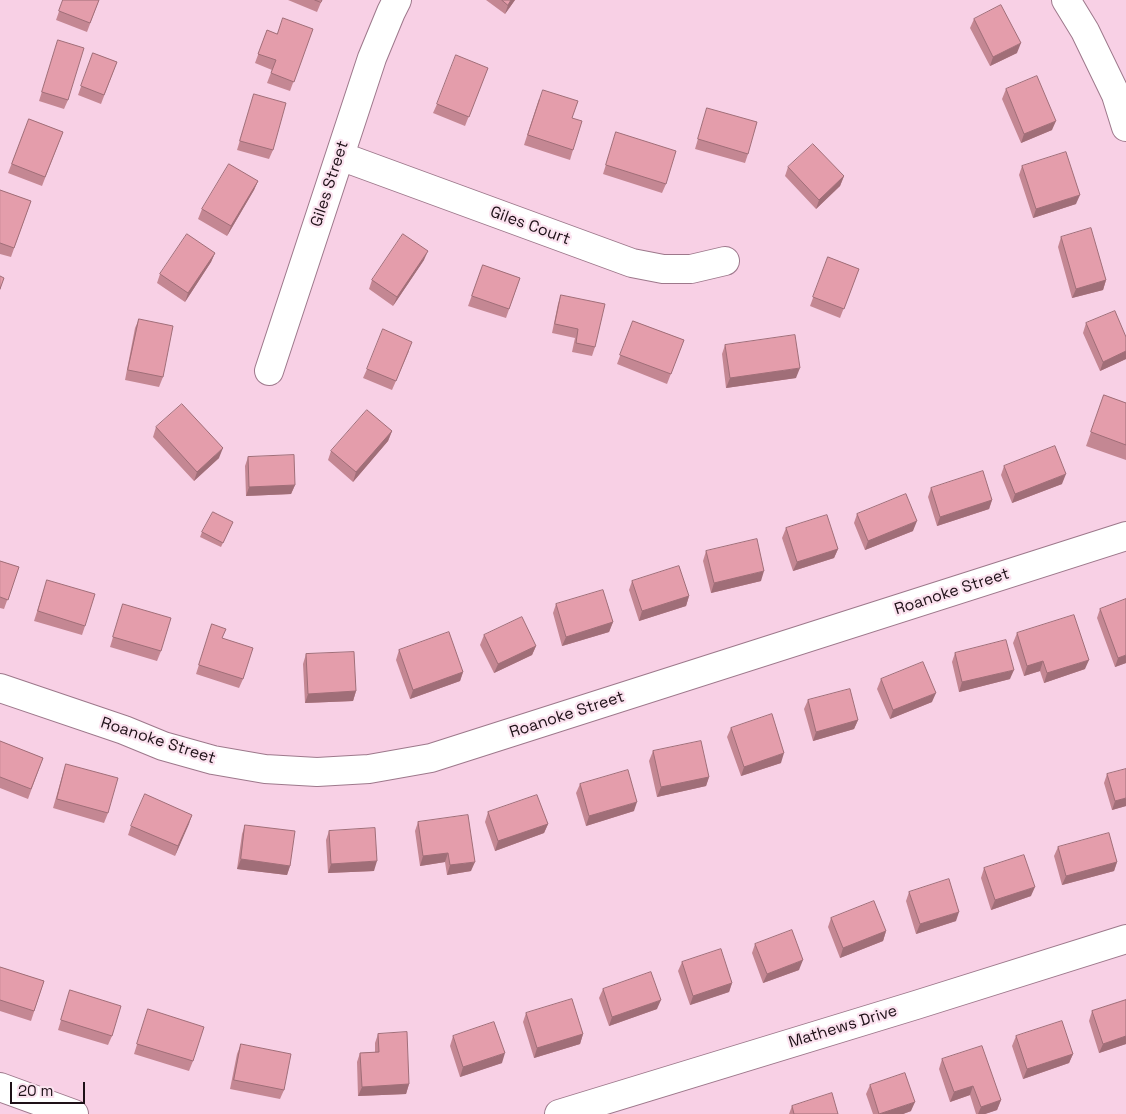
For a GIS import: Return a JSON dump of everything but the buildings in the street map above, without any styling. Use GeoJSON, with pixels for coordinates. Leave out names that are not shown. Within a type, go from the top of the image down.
{"type":"FeatureCollection","features":[{"type":"Feature","properties":{"kind":"street","name":"Giles Street"},"geometry":{"type":"LineString","coordinates":[[269,371],[372,58],[397,0]]}},
{"type":"Feature","properties":{"kind":"street"},"geometry":{"type":"LineString","coordinates":[[1066,0],[1085,31],[1116,95],[1126,127]]}},
{"type":"Feature","properties":{"kind":"street","name":"Giles Court"},"geometry":{"type":"LineString","coordinates":[[340,156],[632,263],[663,269],[691,269],[725,261]]}},
{"type":"Feature","properties":{"kind":"street","name":"Roanoke Street"},"geometry":{"type":"LineString","coordinates":[[0,688],[124,730],[163,746],[213,760],[265,769],[317,772],[370,769],[431,758],[1126,536]]}},
{"type":"Feature","properties":{"kind":"street","name":"Mathews Drive"},"geometry":{"type":"LineString","coordinates":[[560,1114],[1126,939]]}},
{"type":"Feature","properties":{"kind":"street"},"geometry":{"type":"LineString","coordinates":[[0,1087],[74,1114]]}}]}
